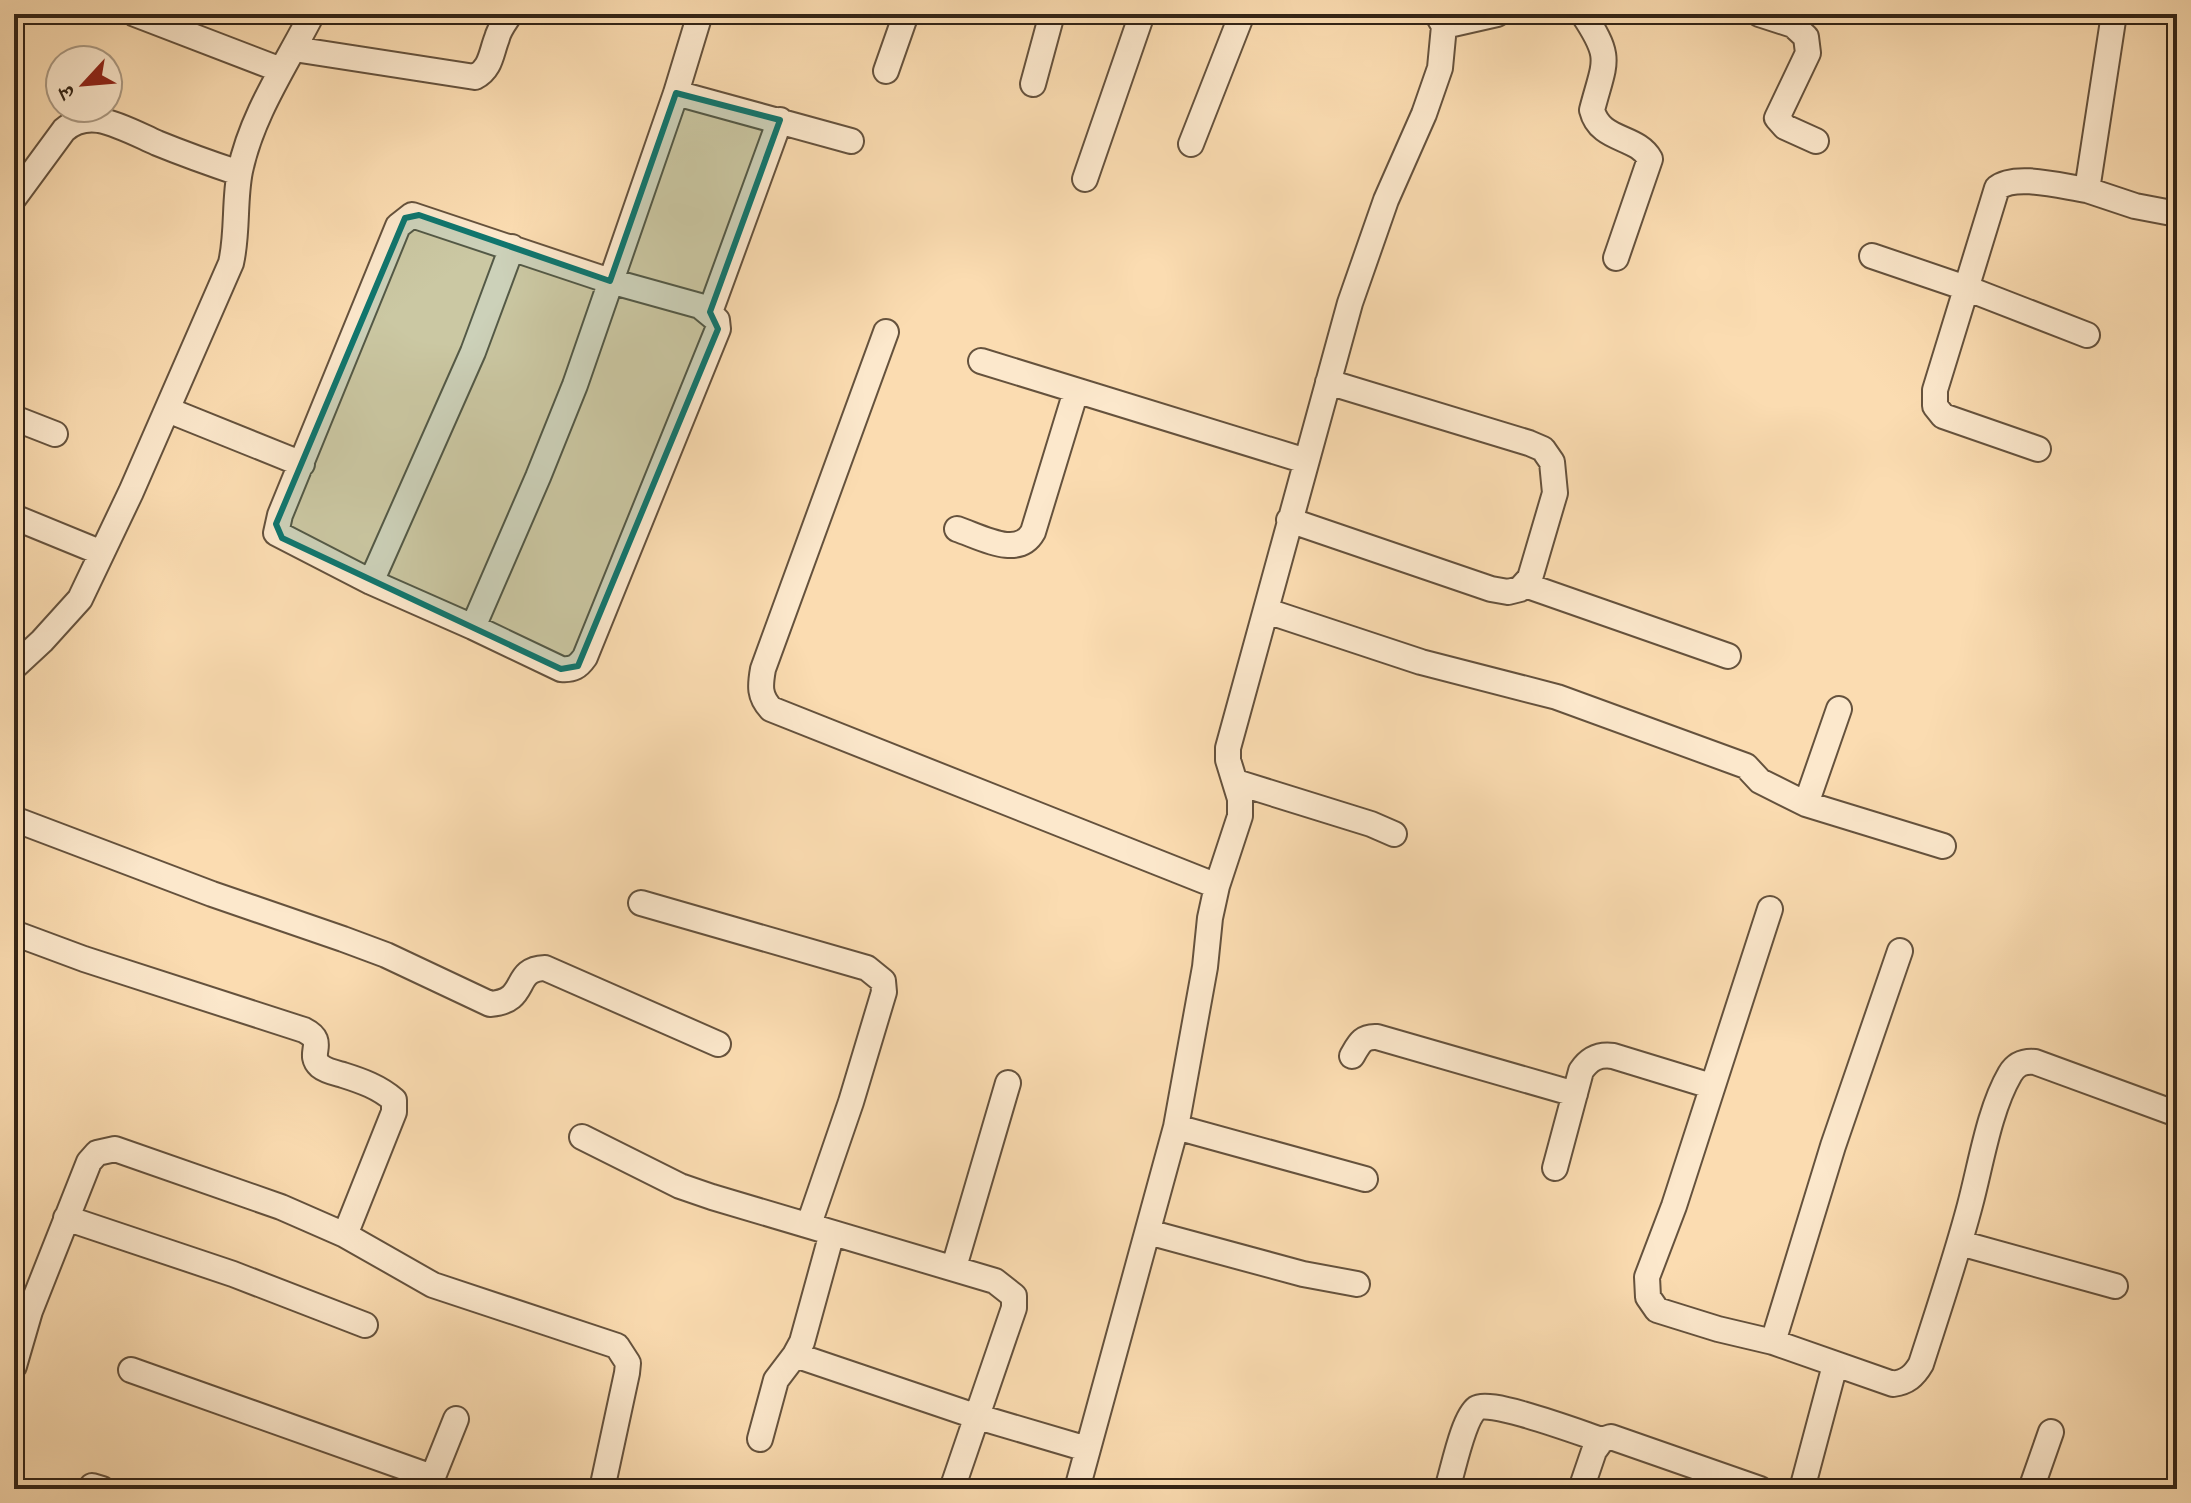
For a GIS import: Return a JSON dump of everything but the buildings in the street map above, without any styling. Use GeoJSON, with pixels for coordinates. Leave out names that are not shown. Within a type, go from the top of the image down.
{"type":"FeatureCollection","features":[{"type":"Feature","properties":{"kind":"street"},"geometry":{"type":"LineString","coordinates":[[135,14],[287,60],[475,77],[483,73],[488,65],[498,34],[510,14]]}},
{"type":"Feature","properties":{"kind":"street"},"geometry":{"type":"LineString","coordinates":[[14,667],[80,599],[168,410],[231,263],[236,238],[239,173],[249,138],[312,14]]}},
{"type":"Feature","properties":{"kind":"street"},"geometry":{"type":"LineString","coordinates":[[473,627],[575,385],[676,93],[700,14]]}},
{"type":"Feature","properties":{"kind":"street"},"geometry":{"type":"LineString","coordinates":[[886,71],[906,14]]}},
{"type":"Feature","properties":{"kind":"street"},"geometry":{"type":"LineString","coordinates":[[1033,84],[1052,14]]}},
{"type":"Feature","properties":{"kind":"street"},"geometry":{"type":"LineString","coordinates":[[1085,179],[1142,14]]}},
{"type":"Feature","properties":{"kind":"street"},"geometry":{"type":"LineString","coordinates":[[1191,144],[1242,14]]}},
{"type":"Feature","properties":{"kind":"street"},"geometry":{"type":"LineString","coordinates":[[1583,14],[1600,40],[1605,55],[1592,110],[1594,116],[1601,128],[1644,151],[1650,159],[1616,258]]}},
{"type":"Feature","properties":{"kind":"street"},"geometry":{"type":"LineString","coordinates":[[1759,14],[1793,25],[1806,37],[1808,53],[1777,118],[1785,127],[1816,141]]}},
{"type":"Feature","properties":{"kind":"street"},"geometry":{"type":"LineString","coordinates":[[2087,190],[2114,14]]}},
{"type":"Feature","properties":{"kind":"street"},"geometry":{"type":"LineString","coordinates":[[1077,1489],[1176,1127],[1217,886],[1240,816],[1240,799],[1228,760],[1228,748],[1289,520],[1350,303],[1386,200],[1424,114],[1440,68],[1440,20],[1490,15]]}},
{"type":"Feature","properties":{"kind":"street"},"geometry":{"type":"LineString","coordinates":[[676,93],[851,141]]}},
{"type":"Feature","properties":{"kind":"street"},"geometry":{"type":"LineString","coordinates":[[16,190],[64,130],[72,123],[83,120],[115,125],[191,157],[239,173]]}},
{"type":"Feature","properties":{"kind":"street"},"geometry":{"type":"LineString","coordinates":[[710,312],[780,120]]}},
{"type":"Feature","properties":{"kind":"street"},"geometry":{"type":"LineString","coordinates":[[2038,449],[1943,416],[1935,406],[1935,390],[1993,195],[2003,183],[2019,180],[2087,190],[2135,206],[2177,214]]}},
{"type":"Feature","properties":{"kind":"street"},"geometry":{"type":"LineString","coordinates":[[419,215],[610,281],[700,306],[717,320],[718,329],[585,657],[578,666],[561,669],[371,582],[276,533],[280,515],[398,226],[405,218],[419,215]]}},
{"type":"Feature","properties":{"kind":"street"},"geometry":{"type":"LineString","coordinates":[[371,582],[473,352],[512,247]]}},
{"type":"Feature","properties":{"kind":"street"},"geometry":{"type":"LineString","coordinates":[[1872,256],[2087,335]]}},
{"type":"Feature","properties":{"kind":"street"},"geometry":{"type":"LineString","coordinates":[[886,332],[763,669],[763,701],[771,709],[1217,886]]}},
{"type":"Feature","properties":{"kind":"street"},"geometry":{"type":"LineString","coordinates":[[981,361],[1306,461]]}},
{"type":"Feature","properties":{"kind":"street"},"geometry":{"type":"LineString","coordinates":[[1328,382],[1543,449],[1552,462],[1555,493],[1525,585]]}},
{"type":"Feature","properties":{"kind":"street"},"geometry":{"type":"LineString","coordinates":[[957,529],[1005,545],[1015,546],[1028,541],[1076,391]]}},
{"type":"Feature","properties":{"kind":"street"},"geometry":{"type":"LineString","coordinates":[[168,410],[302,464]]}},
{"type":"Feature","properties":{"kind":"street"},"geometry":{"type":"LineString","coordinates":[[14,418],[55,434]]}},
{"type":"Feature","properties":{"kind":"street"},"geometry":{"type":"LineString","coordinates":[[14,517],[102,553]]}},
{"type":"Feature","properties":{"kind":"street"},"geometry":{"type":"LineString","coordinates":[[1289,520],[1491,589],[1508,592],[1525,585],[1728,656]]}},
{"type":"Feature","properties":{"kind":"street"},"geometry":{"type":"LineString","coordinates":[[1267,611],[1421,662],[1557,697],[1746,766],[1760,781],[1806,804],[1943,846]]}},
{"type":"Feature","properties":{"kind":"street"},"geometry":{"type":"LineString","coordinates":[[1806,804],[1839,709]]}},
{"type":"Feature","properties":{"kind":"street"},"geometry":{"type":"LineString","coordinates":[[1236,782],[1394,834]]}},
{"type":"Feature","properties":{"kind":"street"},"geometry":{"type":"LineString","coordinates":[[14,819],[212,894],[386,955],[490,1004],[513,998],[525,974],[545,968],[718,1044]]}},
{"type":"Feature","properties":{"kind":"street"},"geometry":{"type":"LineString","coordinates":[[641,903],[867,968],[883,981],[884,992],[851,1102],[821,1228],[802,1342],[776,1380],[760,1439]]}},
{"type":"Feature","properties":{"kind":"street"},"geometry":{"type":"LineString","coordinates":[[1770,909],[1674,1206],[1647,1277],[1648,1297],[1657,1310],[1773,1342],[1893,1384],[1902,1383],[1916,1373],[1921,1364],[1960,1243],[1995,1111],[2007,1081],[2018,1065],[2025,1061],[2035,1062],[2175,1106]]}},
{"type":"Feature","properties":{"kind":"street"},"geometry":{"type":"LineString","coordinates":[[14,933],[84,959],[304,1030],[313,1034],[317,1042],[314,1056],[317,1064],[372,1085],[394,1100],[394,1112],[345,1235]]}},
{"type":"Feature","properties":{"kind":"street"},"geometry":{"type":"LineString","coordinates":[[1773,1342],[1833,1146],[1900,951]]}},
{"type":"Feature","properties":{"kind":"street"},"geometry":{"type":"LineString","coordinates":[[1352,1056],[1367,1036],[1377,1037],[1575,1094]]}},
{"type":"Feature","properties":{"kind":"street"},"geometry":{"type":"LineString","coordinates":[[1555,1168],[1586,1063],[1604,1055],[1711,1086]]}},
{"type":"Feature","properties":{"kind":"street"},"geometry":{"type":"LineString","coordinates":[[954,1267],[1008,1083]]}},
{"type":"Feature","properties":{"kind":"street"},"geometry":{"type":"LineString","coordinates":[[1176,1127],[1365,1179]]}},
{"type":"Feature","properties":{"kind":"street"},"geometry":{"type":"LineString","coordinates":[[582,1137],[680,1186],[954,1267],[995,1281],[1014,1296],[1014,1308],[952,1489]]}},
{"type":"Feature","properties":{"kind":"street"},"geometry":{"type":"LineString","coordinates":[[14,1366],[22,1309],[89,1162],[97,1153],[115,1149],[243,1192],[345,1235],[433,1285],[617,1346],[628,1363],[627,1373],[602,1489]]}},
{"type":"Feature","properties":{"kind":"street"},"geometry":{"type":"LineString","coordinates":[[66,1218],[233,1274],[365,1325]]}},
{"type":"Feature","properties":{"kind":"street"},"geometry":{"type":"LineString","coordinates":[[1148,1232],[1303,1274],[1357,1284]]}},
{"type":"Feature","properties":{"kind":"street"},"geometry":{"type":"LineString","coordinates":[[1960,1243],[2115,1286]]}},
{"type":"Feature","properties":{"kind":"street"},"geometry":{"type":"LineString","coordinates":[[795,1355],[975,1416],[1087,1449]]}},
{"type":"Feature","properties":{"kind":"street"},"geometry":{"type":"LineString","coordinates":[[1802,1489],[1835,1365]]}},
{"type":"Feature","properties":{"kind":"street"},"geometry":{"type":"LineString","coordinates":[[131,1370],[430,1483],[456,1419]]}},
{"type":"Feature","properties":{"kind":"street"},"geometry":{"type":"LineString","coordinates":[[1447,1489],[1468,1421],[1476,1409],[1484,1406],[1509,1410],[1602,1440]]}},
{"type":"Feature","properties":{"kind":"street"},"geometry":{"type":"LineString","coordinates":[[2031,1489],[2051,1432]]}},
{"type":"Feature","properties":{"kind":"street"},"geometry":{"type":"LineString","coordinates":[[1581,1489],[1594,1451],[1602,1440],[1611,1437],[1753,1488]]}},
{"type":"Feature","properties":{"kind":"highlighted area"},"geometry":{"type":"Polygon","coordinates":[[[676,93],[780,120],[710,312],[718,329],[578,666],[561,669],[282,538],[276,524],[405,218],[419,215],[610,281],[676,93]]]}}]}
